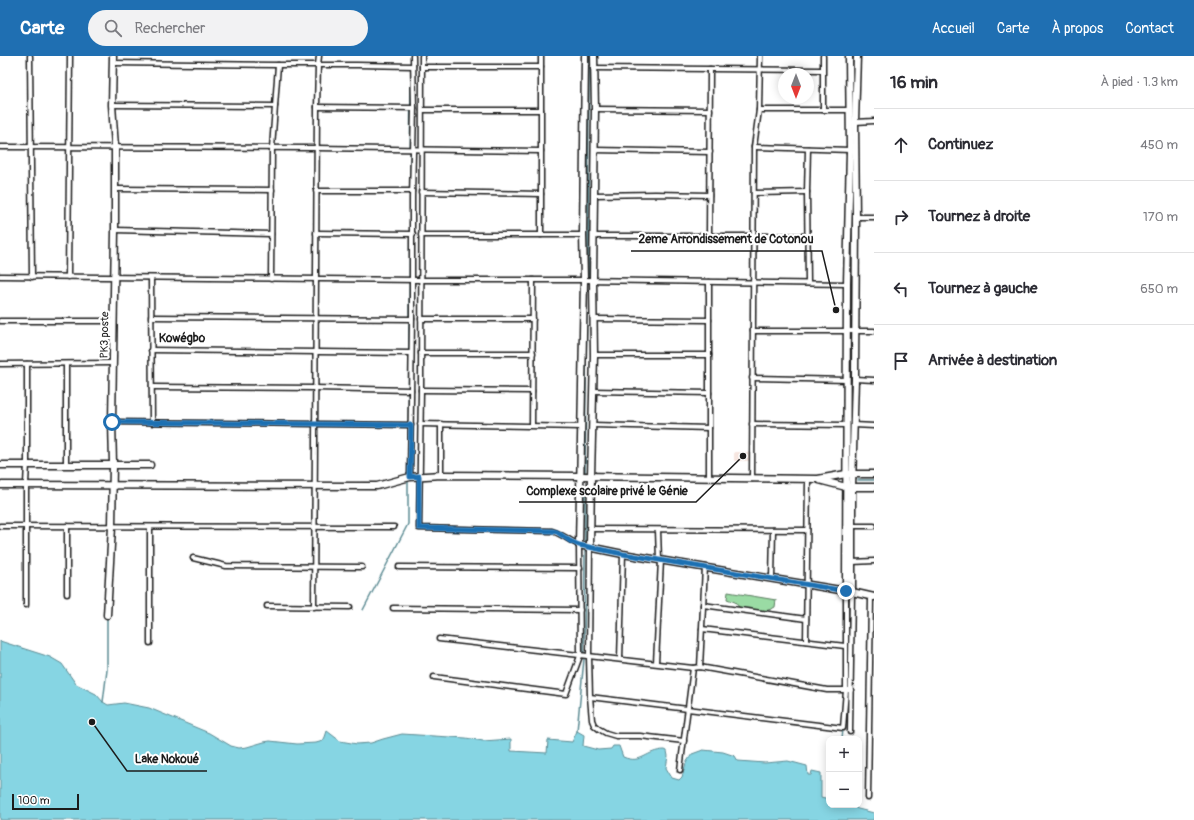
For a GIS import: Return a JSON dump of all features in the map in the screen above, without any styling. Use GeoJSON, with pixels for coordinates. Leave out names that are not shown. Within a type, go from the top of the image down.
{"type":"FeatureCollection","features":[{"type":"Feature","properties":{"kind":"street"},"geometry":{"type":"LineString","coordinates":[[30,56],[32,277]]}},
{"type":"Feature","properties":{"kind":"street"},"geometry":{"type":"LineString","coordinates":[[68,277],[70,56]]}},
{"type":"Feature","properties":{"kind":"street"},"geometry":{"type":"LineString","coordinates":[[314,607],[316,148],[319,56]]}},
{"type":"Feature","properties":{"kind":"street"},"geometry":{"type":"LineString","coordinates":[[410,477],[413,234],[412,150],[414,108],[413,56]]}},
{"type":"Feature","properties":{"kind":"street"},"geometry":{"type":"LineString","coordinates":[[422,56],[419,528],[546,530],[557,532],[579,545],[705,568],[849,591],[873,597],[868,798]]}},
{"type":"Feature","properties":{"kind":"street"},"geometry":{"type":"LineString","coordinates":[[541,56],[541,235]]}},
{"type":"Feature","properties":{"kind":"street"},"geometry":{"type":"LineString","coordinates":[[434,677],[566,694],[580,656],[579,545],[584,280],[583,235],[586,56]]}},
{"type":"Feature","properties":{"kind":"street"},"geometry":{"type":"LineString","coordinates":[[594,56],[594,355],[590,529],[590,697],[592,720],[594,725],[599,729],[616,736],[640,736],[684,741]]}},
{"type":"Feature","properties":{"kind":"street"},"geometry":{"type":"LineString","coordinates":[[752,479],[754,148],[759,110],[760,56]]}},
{"type":"Feature","properties":{"kind":"street"},"geometry":{"type":"LineString","coordinates":[[823,56],[823,110]]}},
{"type":"Feature","properties":{"kind":"street"},"geometry":{"type":"LineString","coordinates":[[590,697],[843,728],[846,690],[845,646],[852,562],[853,526],[849,487],[846,474],[847,284],[850,150],[849,56]]}},
{"type":"Feature","properties":{"kind":"street"},"geometry":{"type":"LineString","coordinates":[[850,732],[849,487],[853,474],[856,380],[856,56]]}},
{"type":"Feature","properties":{"kind":"street"},"geometry":{"type":"LineString","coordinates":[[113,59],[278,65],[413,66]]}},
{"type":"Feature","properties":{"kind":"street","name":"PK3 poste"},"geometry":{"type":"LineString","coordinates":[[107,615],[113,485],[112,422],[115,147],[112,105],[113,59]]}},
{"type":"Feature","properties":{"kind":"street"},"geometry":{"type":"LineString","coordinates":[[270,279],[272,148],[278,65]]}},
{"type":"Feature","properties":{"kind":"street"},"geometry":{"type":"LineString","coordinates":[[422,67],[541,67]]}},
{"type":"Feature","properties":{"kind":"street"},"geometry":{"type":"LineString","coordinates":[[593,68],[822,70]]}},
{"type":"Feature","properties":{"kind":"street"},"geometry":{"type":"LineString","coordinates":[[709,235],[710,69]]}},
{"type":"Feature","properties":{"kind":"street"},"geometry":{"type":"LineString","coordinates":[[112,105],[275,106]]}},
{"type":"Feature","properties":{"kind":"street"},"geometry":{"type":"LineString","coordinates":[[317,107],[414,108]]}},
{"type":"Feature","properties":{"kind":"street"},"geometry":{"type":"LineString","coordinates":[[595,109],[710,110]]}},
{"type":"Feature","properties":{"kind":"street"},"geometry":{"type":"LineString","coordinates":[[422,110],[541,110]]}},
{"type":"Feature","properties":{"kind":"street"},"geometry":{"type":"LineString","coordinates":[[759,110],[850,110]]}},
{"type":"Feature","properties":{"kind":"street"},"geometry":{"type":"LineString","coordinates":[[855,122],[874,121]]}},
{"type":"Feature","properties":{"kind":"street"},"geometry":{"type":"LineString","coordinates":[[0,147],[316,148],[541,151]]}},
{"type":"Feature","properties":{"kind":"street"},"geometry":{"type":"LineString","coordinates":[[754,148],[850,150]]}},
{"type":"Feature","properties":{"kind":"street"},"geometry":{"type":"LineString","coordinates":[[808,149],[808,283]]}},
{"type":"Feature","properties":{"kind":"street"},"geometry":{"type":"LineString","coordinates":[[594,150],[710,152]]}},
{"type":"Feature","properties":{"kind":"street"},"geometry":{"type":"LineString","coordinates":[[115,189],[272,190]]}},
{"type":"Feature","properties":{"kind":"street"},"geometry":{"type":"LineString","coordinates":[[316,191],[412,191]]}},
{"type":"Feature","properties":{"kind":"street"},"geometry":{"type":"LineString","coordinates":[[421,192],[541,194]]}},
{"type":"Feature","properties":{"kind":"street"},"geometry":{"type":"LineString","coordinates":[[754,193],[807,192]]}},
{"type":"Feature","properties":{"kind":"street"},"geometry":{"type":"LineString","coordinates":[[594,195],[709,195]]}},
{"type":"Feature","properties":{"kind":"street"},"geometry":{"type":"LineString","coordinates":[[412,198],[421,198]]}},
{"type":"Feature","properties":{"kind":"street"},"geometry":{"type":"LineString","coordinates":[[856,217],[874,217]]}},
{"type":"Feature","properties":{"kind":"street"},"geometry":{"type":"LineString","coordinates":[[115,230],[271,234]]}},
{"type":"Feature","properties":{"kind":"street"},"geometry":{"type":"LineString","coordinates":[[316,233],[413,234]]}},
{"type":"Feature","properties":{"kind":"street"},"geometry":{"type":"LineString","coordinates":[[421,235],[583,235]]}},
{"type":"Feature","properties":{"kind":"street"},"geometry":{"type":"LineString","coordinates":[[594,236],[808,236]]}},
{"type":"Feature","properties":{"kind":"street"},"geometry":{"type":"LineString","coordinates":[[0,276],[114,278],[593,280],[847,284]]}},
{"type":"Feature","properties":{"kind":"street"},"geometry":{"type":"LineString","coordinates":[[150,278],[152,423]]}},
{"type":"Feature","properties":{"kind":"street"},"geometry":{"type":"LineString","coordinates":[[532,425],[533,280]]}},
{"type":"Feature","properties":{"kind":"street"},"geometry":{"type":"LineString","coordinates":[[709,478],[710,282]]}},
{"type":"Feature","properties":{"kind":"street"},"geometry":{"type":"LineString","coordinates":[[151,317],[412,319]]}},
{"type":"Feature","properties":{"kind":"street"},"geometry":{"type":"LineString","coordinates":[[421,319],[532,319]]}},
{"type":"Feature","properties":{"kind":"street"},"geometry":{"type":"LineString","coordinates":[[594,320],[709,320]]}},
{"type":"Feature","properties":{"kind":"street"},"geometry":{"type":"LineString","coordinates":[[0,321],[114,321]]}},
{"type":"Feature","properties":{"kind":"street"},"geometry":{"type":"LineString","coordinates":[[753,331],[874,331]]}},
{"type":"Feature","properties":{"kind":"street"},"geometry":{"type":"LineString","coordinates":[[151,350],[411,353]]}},
{"type":"Feature","properties":{"kind":"street"},"geometry":{"type":"LineString","coordinates":[[421,353],[533,353]]}},
{"type":"Feature","properties":{"kind":"street"},"geometry":{"type":"LineString","coordinates":[[594,355],[709,355]]}},
{"type":"Feature","properties":{"kind":"street"},"geometry":{"type":"LineString","coordinates":[[0,364],[113,363]]}},
{"type":"Feature","properties":{"kind":"street"},"geometry":{"type":"LineString","coordinates":[[26,605],[27,364]]}},
{"type":"Feature","properties":{"kind":"street"},"geometry":{"type":"LineString","coordinates":[[66,364],[66,464]]}},
{"type":"Feature","properties":{"kind":"street"},"geometry":{"type":"LineString","coordinates":[[752,378],[847,380]]}},
{"type":"Feature","properties":{"kind":"street"},"geometry":{"type":"LineString","coordinates":[[856,380],[874,380]]}},
{"type":"Feature","properties":{"kind":"street"},"geometry":{"type":"LineString","coordinates":[[152,387],[411,390]]}},
{"type":"Feature","properties":{"kind":"street"},"geometry":{"type":"LineString","coordinates":[[421,390],[532,391]]}},
{"type":"Feature","properties":{"kind":"street"},"geometry":{"type":"LineString","coordinates":[[593,391],[709,394]]}},
{"type":"Feature","properties":{"kind":"street"},"geometry":{"type":"LineString","coordinates":[[112,422],[411,425]]}},
{"type":"Feature","properties":{"kind":"street"},"geometry":{"type":"LineString","coordinates":[[420,424],[581,427]]}},
{"type":"Feature","properties":{"kind":"street"},"geometry":{"type":"LineString","coordinates":[[441,424],[442,476]]}},
{"type":"Feature","properties":{"kind":"street"},"geometry":{"type":"LineString","coordinates":[[752,424],[846,425]]}},
{"type":"Feature","properties":{"kind":"street"},"geometry":{"type":"LineString","coordinates":[[593,425],[709,428]]}},
{"type":"Feature","properties":{"kind":"street"},"geometry":{"type":"LineString","coordinates":[[854,425],[874,426]]}},
{"type":"Feature","properties":{"kind":"street"},"geometry":{"type":"LineString","coordinates":[[0,464],[150,465]]}},
{"type":"Feature","properties":{"kind":"street"},"geometry":{"type":"LineString","coordinates":[[0,485],[377,486],[419,476],[591,476],[818,479],[846,474],[874,474]]}},
{"type":"Feature","properties":{"kind":"street"},"geometry":{"type":"LineString","coordinates":[[806,641],[808,479]]}},
{"type":"Feature","properties":{"kind":"street"},"geometry":{"type":"LineString","coordinates":[[818,479],[849,487],[874,487]]}},
{"type":"Feature","properties":{"kind":"street"},"geometry":{"type":"LineString","coordinates":[[0,526],[394,527]]}},
{"type":"Feature","properties":{"kind":"street"},"geometry":{"type":"LineString","coordinates":[[67,526],[68,594]]}},
{"type":"Feature","properties":{"kind":"street"},"geometry":{"type":"LineString","coordinates":[[853,526],[874,526]]}},
{"type":"Feature","properties":{"kind":"street"},"geometry":{"type":"LineString","coordinates":[[150,527],[150,643]]}},
{"type":"Feature","properties":{"kind":"street"},"geometry":{"type":"LineString","coordinates":[[590,529],[807,530]]}},
{"type":"Feature","properties":{"kind":"street"},"geometry":{"type":"LineString","coordinates":[[656,664],[660,560],[658,530]]}},
{"type":"Feature","properties":{"kind":"street"},"geometry":{"type":"LineString","coordinates":[[772,579],[773,530]]}},
{"type":"Feature","properties":{"kind":"street"},"geometry":{"type":"LineString","coordinates":[[620,660],[623,554]]}},
{"type":"Feature","properties":{"kind":"street"},"geometry":{"type":"LineString","coordinates":[[193,558],[226,566],[362,567]]}},
{"type":"Feature","properties":{"kind":"street"},"geometry":{"type":"LineString","coordinates":[[852,562],[874,562]]}},
{"type":"Feature","properties":{"kind":"street"},"geometry":{"type":"LineString","coordinates":[[399,567],[580,568]]}},
{"type":"Feature","properties":{"kind":"street"},"geometry":{"type":"LineString","coordinates":[[700,667],[705,568]]}},
{"type":"Feature","properties":{"kind":"street"},"geometry":{"type":"LineString","coordinates":[[703,605],[806,619]]}},
{"type":"Feature","properties":{"kind":"street"},"geometry":{"type":"LineString","coordinates":[[267,606],[350,607]]}},
{"type":"Feature","properties":{"kind":"street"},"geometry":{"type":"LineString","coordinates":[[393,608],[580,610]]}},
{"type":"Feature","properties":{"kind":"street"},"geometry":{"type":"LineString","coordinates":[[702,630],[845,646]]}},
{"type":"Feature","properties":{"kind":"street"},"geometry":{"type":"LineString","coordinates":[[439,639],[580,656],[693,668],[700,667],[827,690],[851,690]]}},
{"type":"Feature","properties":{"kind":"street"},"geometry":{"type":"LineString","coordinates":[[680,770],[693,668]]}},
{"type":"Feature","properties":{"kind":"shaded area"},"geometry":{"type":"Polygon","coordinates":[[[734,452],[751,452],[751,461],[734,461],[734,452]]]}},
{"type":"Feature","properties":{"kind":"green space"},"geometry":{"type":"Polygon","coordinates":[[[728,592],[776,600],[775,607],[763,611],[754,611],[742,608],[735,602],[727,599],[728,592]]]}},
{"type":"Feature","properties":{"kind":"water"},"geometry":{"type":"Polygon","coordinates":[[[0,641],[50,657],[62,664],[76,684],[96,694],[108,705],[124,703],[149,708],[209,733],[231,746],[239,748],[270,741],[297,744],[316,743],[323,741],[327,731],[340,741],[357,744],[371,743],[402,734],[466,738],[483,741],[511,739],[511,751],[547,753],[548,740],[572,742],[577,731],[584,735],[583,746],[598,750],[611,749],[613,746],[619,746],[623,757],[629,759],[640,758],[653,752],[665,750],[667,751],[668,756],[666,768],[672,778],[679,780],[682,777],[686,763],[692,754],[703,750],[723,752],[735,756],[738,761],[765,763],[788,761],[807,766],[808,775],[811,775],[812,771],[821,773],[821,797],[826,798],[826,808],[856,808],[874,813],[874,820],[0,820],[0,641]]]}},
{"type":"Feature","properties":{"kind":"waterway"},"geometry":{"type":"LineString","coordinates":[[410,196],[411,56]]}},
{"type":"Feature","properties":{"kind":"waterway"},"geometry":{"type":"LineString","coordinates":[[588,277],[589,56]]}},
{"type":"Feature","properties":{"kind":"waterway"},"geometry":{"type":"LineString","coordinates":[[853,56],[853,84]]}},
{"type":"Feature","properties":{"kind":"waterway"},"geometry":{"type":"LineString","coordinates":[[852,326],[853,190]]}},
{"type":"Feature","properties":{"kind":"waterway"},"geometry":{"type":"LineString","coordinates":[[408,460],[410,202]]}},
{"type":"Feature","properties":{"kind":"waterway"},"geometry":{"type":"LineString","coordinates":[[585,472],[587,287]]}},
{"type":"Feature","properties":{"kind":"waterway"},"geometry":{"type":"LineString","coordinates":[[851,339],[851,412]]}},
{"type":"Feature","properties":{"kind":"waterway"},"geometry":{"type":"LineString","coordinates":[[858,480],[874,480]]}},
{"type":"Feature","properties":{"kind":"waterway"},"geometry":{"type":"LineString","coordinates":[[363,610],[408,524],[408,481]]}},
{"type":"Feature","properties":{"kind":"waterway"},"geometry":{"type":"LineString","coordinates":[[585,487],[585,545]]}},
{"type":"Feature","properties":{"kind":"waterway"},"geometry":{"type":"LineString","coordinates":[[584,655],[585,549]]}},
{"type":"Feature","properties":{"kind":"waterway"},"geometry":{"type":"LineString","coordinates":[[849,636],[850,597]]}},
{"type":"Feature","properties":{"kind":"waterway"},"geometry":{"type":"LineString","coordinates":[[103,702],[107,670],[107,616]]}},
{"type":"Feature","properties":{"kind":"waterway"},"geometry":{"type":"LineString","coordinates":[[577,731],[584,659]]}},
{"type":"Feature","properties":{"kind":"waterway"},"geometry":{"type":"LineString","coordinates":[[846,711],[849,697]]}},
{"type":"Feature","properties":{"kind":"waterway"},"geometry":{"type":"LineString","coordinates":[[842,736],[843,729]]}},
{"type":"Feature","properties":{"kind":"place","name":"2eme Arrondissement de Cotonou"},"geometry":{"type":"Point","coordinates":[836,310]}},
{"type":"Feature","properties":{"kind":"place","name":"Complexe scolaire privé le Génie"},"geometry":{"type":"Point","coordinates":[743,456]}},
{"type":"Feature","properties":{"kind":"place","name":"Lake Nokoué"},"geometry":{"type":"Point","coordinates":[92,722]}},
{"type":"Feature","properties":{"kind":"district","name":"Kowégbo"},"geometry":{"type":"Point","coordinates":[182,338]}},
{"type":"Feature","properties":{"kind":"route"},"geometry":{"type":"LineString","coordinates":[[112,422],[411,425],[410,477],[419,476],[419,528],[546,530],[557,532],[579,545],[623,554],[846,591]]}}]}
